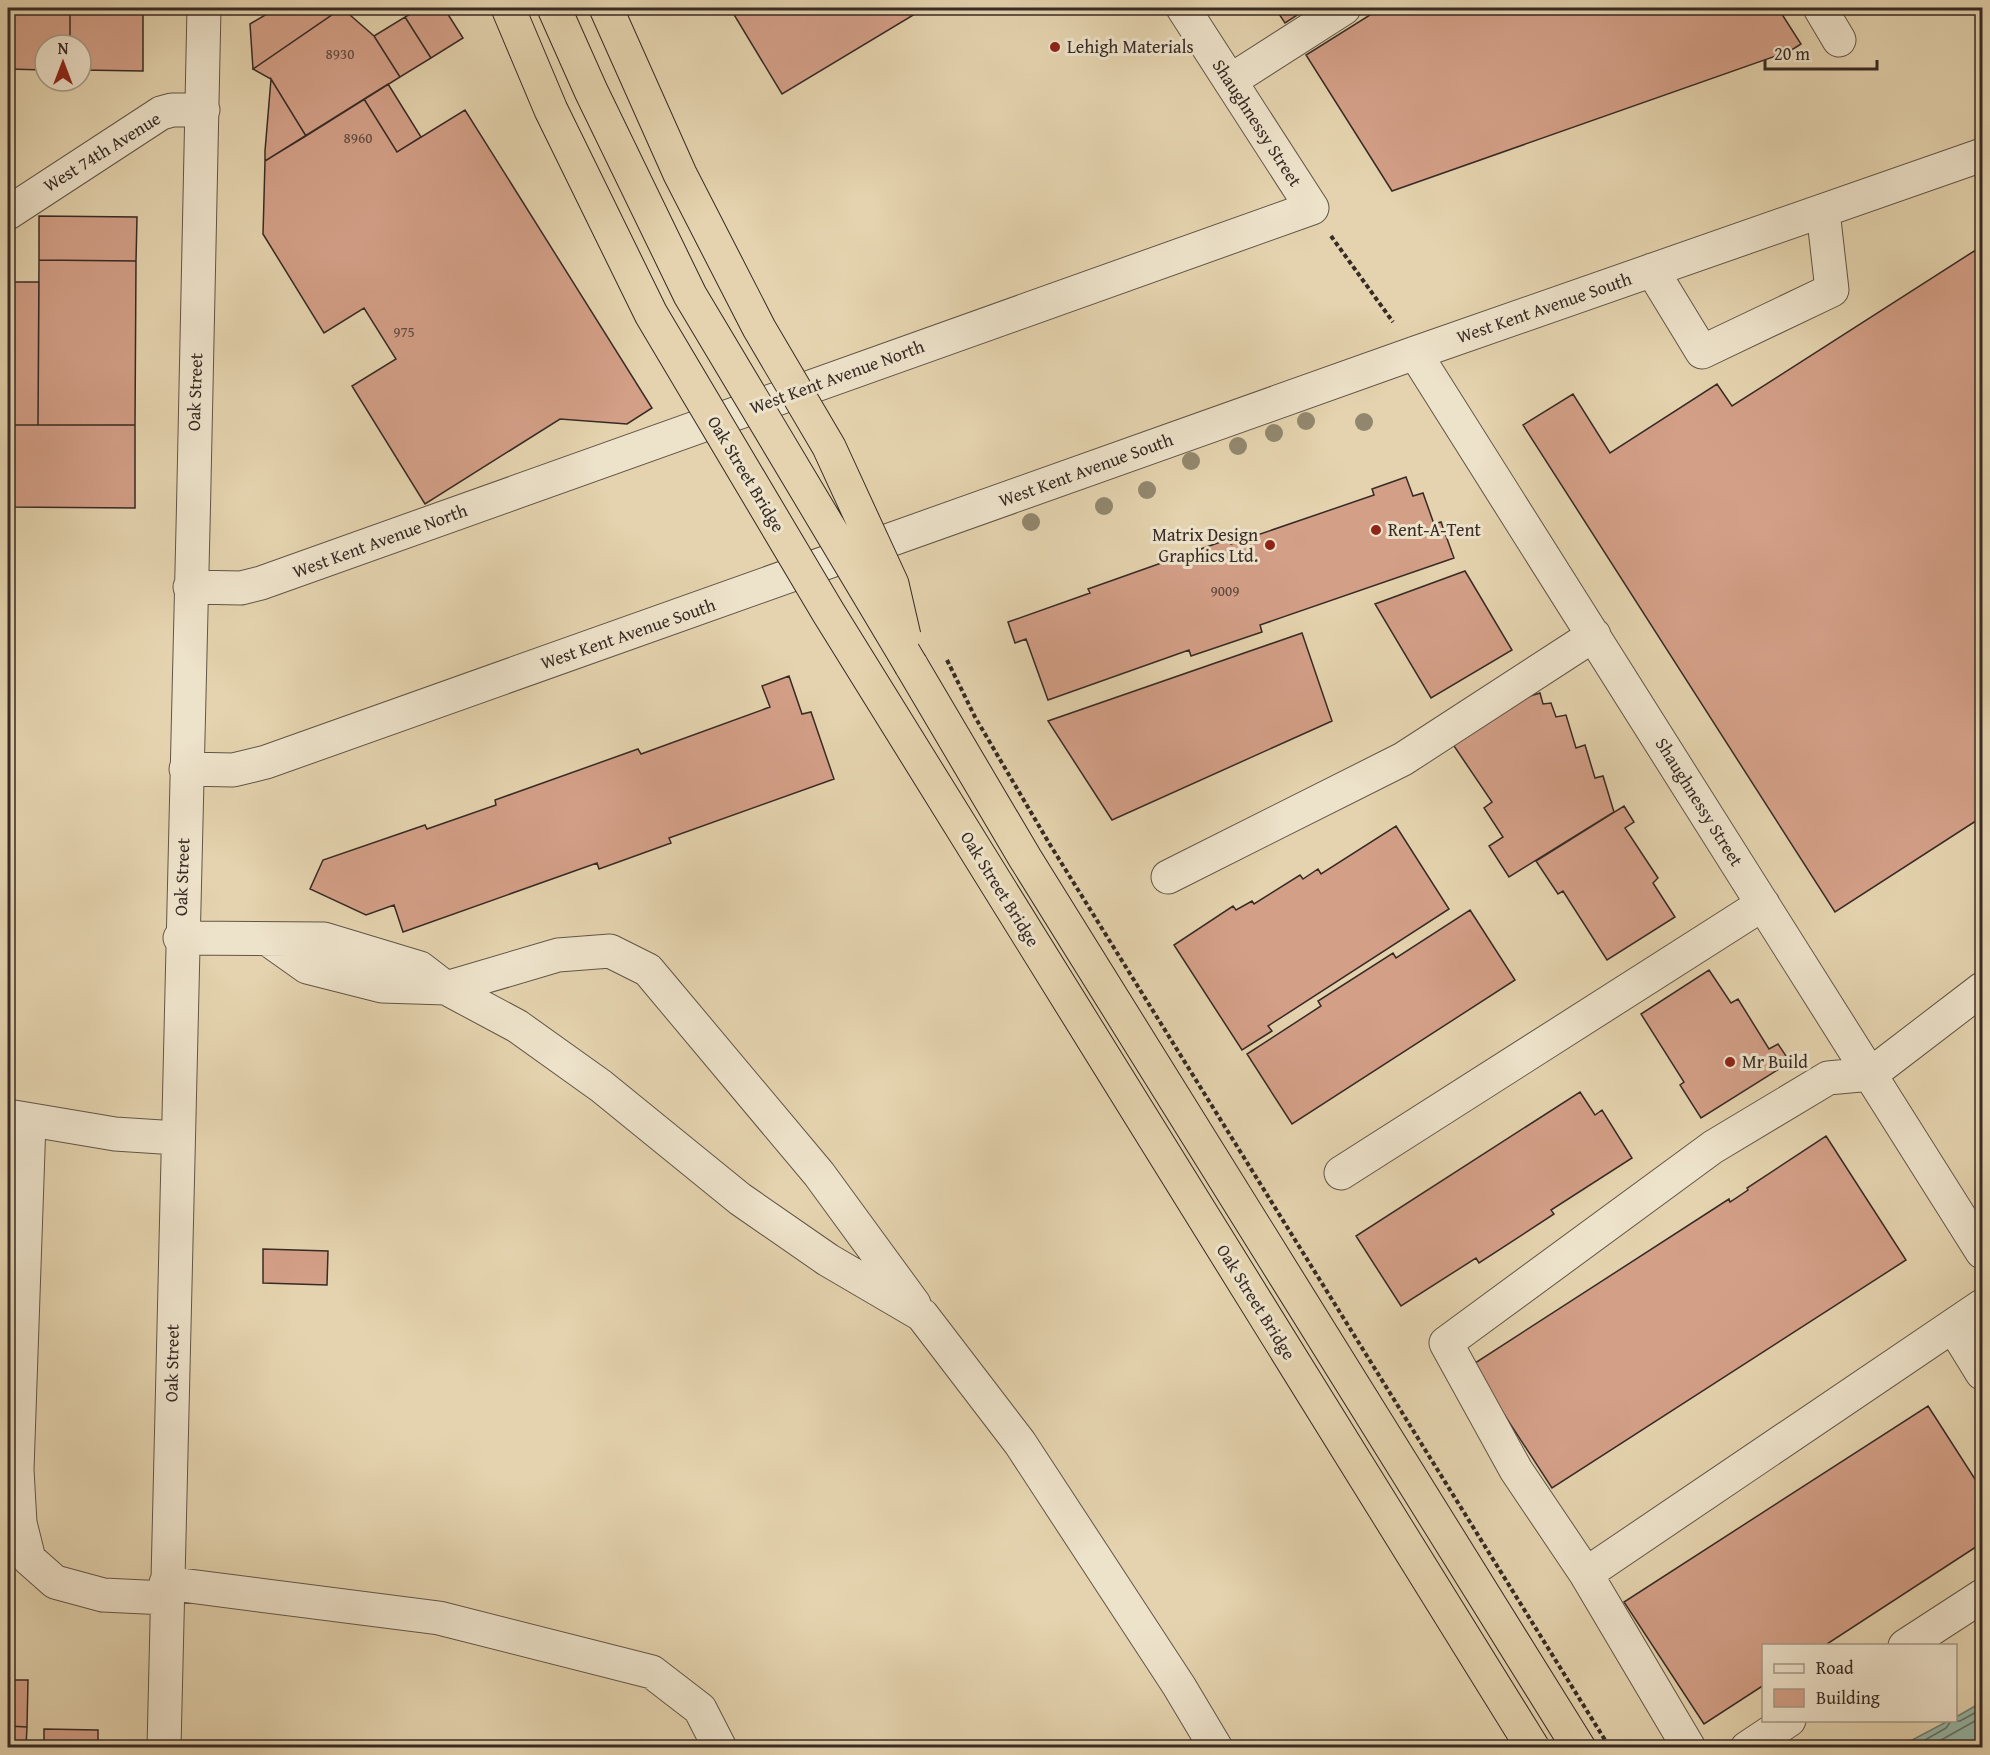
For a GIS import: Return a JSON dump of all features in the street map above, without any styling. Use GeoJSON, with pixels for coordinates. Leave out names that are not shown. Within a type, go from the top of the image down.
{"type":"FeatureCollection","features":[{"type":"Feature","properties":{"kind":"highway","name":"Oak Street Bridge"},"geometry":{"type":"LineString","coordinates":[[508,8],[551,110],[657,324],[828,612],[1533,1748]]}},
{"type":"Feature","properties":{"kind":"highway"},"geometry":{"type":"LineString","coordinates":[[554,8],[591,91],[690,295],[1031,868],[1579,1748]]}},
{"type":"Feature","properties":{"kind":"highway"},"geometry":{"type":"LineString","coordinates":[[606,8],[680,174],[759,328],[834,457],[892,584],[910,664]]}},
{"type":"Feature","properties":{"kind":"street","name":"Oak Street"},"geometry":{"type":"LineString","coordinates":[[164,1748],[180,938],[204,8]]}},
{"type":"Feature","properties":{"kind":"street","name":"Shaughnessy Street"},"geometry":{"type":"LineString","coordinates":[[1183,8],[1312,208]]}},
{"type":"Feature","properties":{"kind":"street"},"geometry":{"type":"LineString","coordinates":[[1230,81],[1344,8]]}},
{"type":"Feature","properties":{"kind":"street"},"geometry":{"type":"LineString","coordinates":[[1820,8],[1839,40]]}},
{"type":"Feature","properties":{"kind":"street","name":"West 74th Avenue"},"geometry":{"type":"LineString","coordinates":[[8,213],[161,114],[172,110],[203,110]]}},
{"type":"Feature","properties":{"kind":"street","name":"West Kent Avenue South"},"geometry":{"type":"LineString","coordinates":[[186,769],[233,770],[266,762],[1415,353],[1983,155]]}},
{"type":"Feature","properties":{"kind":"street","name":"West Kent Avenue North"},"geometry":{"type":"LineString","coordinates":[[190,587],[241,588],[261,583],[1312,208]]}},
{"type":"Feature","properties":{"kind":"street"},"geometry":{"type":"LineString","coordinates":[[1652,270],[1702,352],[1832,290],[1823,211]]}},
{"type":"Feature","properties":{"kind":"street","name":"Shaughnessy Street"},"geometry":{"type":"LineString","coordinates":[[1415,353],[1983,1252]]}},
{"type":"Feature","properties":{"kind":"street"},"geometry":{"type":"LineString","coordinates":[[1168,877],[1403,759],[1593,635]]}},
{"type":"Feature","properties":{"kind":"street"},"geometry":{"type":"LineString","coordinates":[[1341,1173],[1763,904]]}},
{"type":"Feature","properties":{"kind":"street"},"geometry":{"type":"LineString","coordinates":[[180,938],[324,939],[420,968],[446,988],[517,1026],[601,1086],[740,1199],[828,1260],[922,1315]]}},
{"type":"Feature","properties":{"kind":"street"},"geometry":{"type":"LineString","coordinates":[[446,988],[558,955],[610,951],[648,970],[819,1174],[922,1315],[1020,1443],[1179,1686],[1216,1748]]}},
{"type":"Feature","properties":{"kind":"street"},"geometry":{"type":"LineString","coordinates":[[1689,1748],[1586,1574],[1516,1470],[1446,1343],[1713,1147],[1828,1078],[1870,1074],[1983,989]]}},
{"type":"Feature","properties":{"kind":"street"},"geometry":{"type":"LineString","coordinates":[[177,1138],[115,1134],[18,1118],[17,1470],[20,1523],[29,1559],[55,1582],[103,1595],[166,1590],[439,1618],[652,1672],[700,1709],[720,1748]]}},
{"type":"Feature","properties":{"kind":"street"},"geometry":{"type":"LineString","coordinates":[[1586,1574],[1983,1306]]}},
{"type":"Feature","properties":{"kind":"street"},"geometry":{"type":"LineString","coordinates":[[1953,1326],[1983,1373]]}},
{"type":"Feature","properties":{"kind":"street"},"geometry":{"type":"LineString","coordinates":[[1908,1644],[1983,1596]]}},
{"type":"Feature","properties":{"kind":"street"},"geometry":{"type":"LineString","coordinates":[[1747,1748],[1786,1722]]}},
{"type":"Feature","properties":{"kind":"path"},"geometry":{"type":"LineString","coordinates":[[1312,208],[1415,353]]}},
{"type":"Feature","properties":{"kind":"path"},"geometry":{"type":"LineString","coordinates":[[944,652],[975,717],[1049,843],[1610,1748]]}},
{"type":"Feature","properties":{"kind":"water"},"geometry":{"type":"Polygon","coordinates":[[[1982,1702],[1982,1747],[1899,1747],[1946,1722],[1957,1722],[1957,1716],[1982,1702]]]}},
{"type":"Feature","properties":{"kind":"building"},"geometry":{"type":"Polygon","coordinates":[[[8,8],[70,8],[70,33],[33,33],[33,70],[8,69],[8,8]]]}},
{"type":"Feature","properties":{"kind":"building"},"geometry":{"type":"Polygon","coordinates":[[[70,8],[143,8],[143,71],[93,70],[93,33],[70,33],[70,8]]]}},
{"type":"Feature","properties":{"kind":"building"},"geometry":{"type":"Polygon","coordinates":[[[277,8],[342,8],[253,69],[250,24],[277,8]]]}},
{"type":"Feature","properties":{"kind":"building"},"geometry":{"type":"Polygon","coordinates":[[[342,8],[374,36],[400,77],[306,136],[271,79],[253,69],[342,8]]]}},
{"type":"Feature","properties":{"kind":"building"},"geometry":{"type":"Polygon","coordinates":[[[421,8],[444,8],[463,38],[431,58],[405,17],[421,8]]]}},
{"type":"Feature","properties":{"kind":"building"},"geometry":{"type":"Polygon","coordinates":[[[730,8],[925,8],[782,94],[730,8]]]}},
{"type":"Feature","properties":{"kind":"building"},"geometry":{"type":"Polygon","coordinates":[[[1275,8],[1308,8],[1285,23],[1275,8]]]}},
{"type":"Feature","properties":{"kind":"building"},"geometry":{"type":"Polygon","coordinates":[[[1381,8],[1778,8],[1801,44],[1790,51],[1392,191],[1306,55],[1381,8]]]}},
{"type":"Feature","properties":{"kind":"building"},"geometry":{"type":"Polygon","coordinates":[[[405,17],[431,58],[400,77],[374,36],[405,17]]]}},
{"type":"Feature","properties":{"kind":"building"},"geometry":{"type":"Polygon","coordinates":[[[271,79],[306,136],[265,161],[265,151],[271,79]]]}},
{"type":"Feature","properties":{"kind":"building"},"geometry":{"type":"Polygon","coordinates":[[[388,84],[421,137],[397,152],[364,99],[388,84]]]}},
{"type":"Feature","properties":{"kind":"building"},"geometry":{"type":"Polygon","coordinates":[[[364,99],[397,152],[465,110],[652,408],[627,424],[560,419],[425,504],[352,386],[396,359],[364,308],[324,333],[263,234],[265,161],[364,99]]]}},
{"type":"Feature","properties":{"kind":"building"},"geometry":{"type":"Polygon","coordinates":[[[39,216],[137,217],[136,261],[39,260],[39,216]]]}},
{"type":"Feature","properties":{"kind":"building"},"geometry":{"type":"Polygon","coordinates":[[[1982,246],[1982,817],[1835,912],[1523,425],[1573,394],[1610,453],[1717,384],[1732,406],[1982,246]]]}},
{"type":"Feature","properties":{"kind":"building"},"geometry":{"type":"Polygon","coordinates":[[[39,260],[136,261],[135,425],[38,425],[39,260]]]}},
{"type":"Feature","properties":{"kind":"building"},"geometry":{"type":"Polygon","coordinates":[[[8,282],[39,282],[38,425],[8,425],[8,282]]]}},
{"type":"Feature","properties":{"kind":"building"},"geometry":{"type":"Polygon","coordinates":[[[8,425],[135,425],[135,508],[8,507],[8,425]]]}},
{"type":"Feature","properties":{"kind":"building"},"geometry":{"type":"Polygon","coordinates":[[[1406,477],[1413,496],[1423,493],[1434,524],[1441,522],[1454,558],[1260,625],[1262,632],[1191,656],[1189,650],[1048,700],[1026,639],[1015,643],[1008,622],[1090,593],[1088,589],[1229,539],[1231,544],[1374,495],[1372,489],[1406,477]]]}},
{"type":"Feature","properties":{"kind":"building"},"geometry":{"type":"Polygon","coordinates":[[[1465,571],[1512,650],[1431,698],[1375,604],[1465,571]]]}},
{"type":"Feature","properties":{"kind":"building"},"geometry":{"type":"Polygon","coordinates":[[[1302,633],[1332,721],[1112,820],[1048,721],[1302,633]]]}},
{"type":"Feature","properties":{"kind":"building"},"geometry":{"type":"Polygon","coordinates":[[[789,676],[802,714],[811,712],[834,779],[669,838],[671,843],[599,869],[597,863],[403,932],[394,905],[366,915],[310,889],[323,860],[425,825],[427,829],[496,805],[495,800],[638,749],[641,754],[770,707],[762,686],[789,676]]]}},
{"type":"Feature","properties":{"kind":"building"},"geometry":{"type":"Polygon","coordinates":[[[1540,693],[1543,704],[1551,703],[1556,717],[1566,715],[1576,748],[1585,745],[1595,778],[1603,776],[1614,812],[1509,877],[1489,846],[1503,837],[1484,808],[1492,802],[1452,743],[1517,700],[1540,693]]]}},
{"type":"Feature","properties":{"kind":"building"},"geometry":{"type":"Polygon","coordinates":[[[1624,806],[1634,822],[1625,828],[1658,878],[1653,883],[1675,917],[1607,960],[1563,891],[1558,894],[1536,861],[1624,806]]]}},
{"type":"Feature","properties":{"kind":"building"},"geometry":{"type":"Polygon","coordinates":[[[1396,826],[1449,909],[1268,1026],[1272,1031],[1242,1050],[1174,945],[1233,906],[1236,910],[1252,901],[1254,904],[1300,875],[1303,879],[1318,869],[1321,874],[1396,826]]]}},
{"type":"Feature","properties":{"kind":"building"},"geometry":{"type":"Polygon","coordinates":[[[1470,910],[1515,980],[1292,1124],[1247,1054],[1321,1006],[1318,1001],[1393,953],[1396,958],[1470,910]]]}},
{"type":"Feature","properties":{"kind":"building"},"geometry":{"type":"Polygon","coordinates":[[[1709,970],[1731,1003],[1738,999],[1769,1049],[1778,1044],[1790,1062],[1701,1118],[1680,1085],[1684,1082],[1641,1014],[1709,970]]]}},
{"type":"Feature","properties":{"kind":"building"},"geometry":{"type":"Polygon","coordinates":[[[1580,1092],[1595,1115],[1602,1110],[1632,1158],[1551,1210],[1554,1214],[1479,1263],[1476,1258],[1401,1306],[1356,1236],[1580,1092]]]}},
{"type":"Feature","properties":{"kind":"building"},"geometry":{"type":"Polygon","coordinates":[[[1826,1136],[1906,1260],[1552,1488],[1472,1365],[1729,1199],[1730,1202],[1748,1190],[1747,1188],[1826,1136]]]}},
{"type":"Feature","properties":{"kind":"building"},"geometry":{"type":"Polygon","coordinates":[[[263,1249],[328,1251],[327,1285],[263,1283],[263,1249]]]}},
{"type":"Feature","properties":{"kind":"building"},"geometry":{"type":"Polygon","coordinates":[[[1928,1406],[1982,1490],[1982,1543],[1827,1644],[1762,1644],[1762,1686],[1704,1724],[1624,1602],[1928,1406]]]}},
{"type":"Feature","properties":{"kind":"building"},"geometry":{"type":"Polygon","coordinates":[[[8,1680],[28,1680],[27,1727],[8,1726],[8,1680]]]}},
{"type":"Feature","properties":{"kind":"building"},"geometry":{"type":"Polygon","coordinates":[[[8,1726],[27,1727],[26,1748],[8,1748],[8,1726]]]}},
{"type":"Feature","properties":{"kind":"building"},"geometry":{"type":"Polygon","coordinates":[[[44,1729],[98,1730],[98,1748],[44,1748],[44,1729]]]}},
{"type":"Feature","properties":{"kind":"place","name":"Lehigh Materials"},"geometry":{"type":"Point","coordinates":[1055,47]}},
{"type":"Feature","properties":{"kind":"place","name":"Rent-A-Tent"},"geometry":{"type":"Point","coordinates":[1376,530]}},
{"type":"Feature","properties":{"kind":"place","name":"Matrix Design Graphics Ltd."},"geometry":{"type":"Point","coordinates":[1270,545]}},
{"type":"Feature","properties":{"kind":"place","name":"Mr Build"},"geometry":{"type":"Point","coordinates":[1730,1062]}}]}
